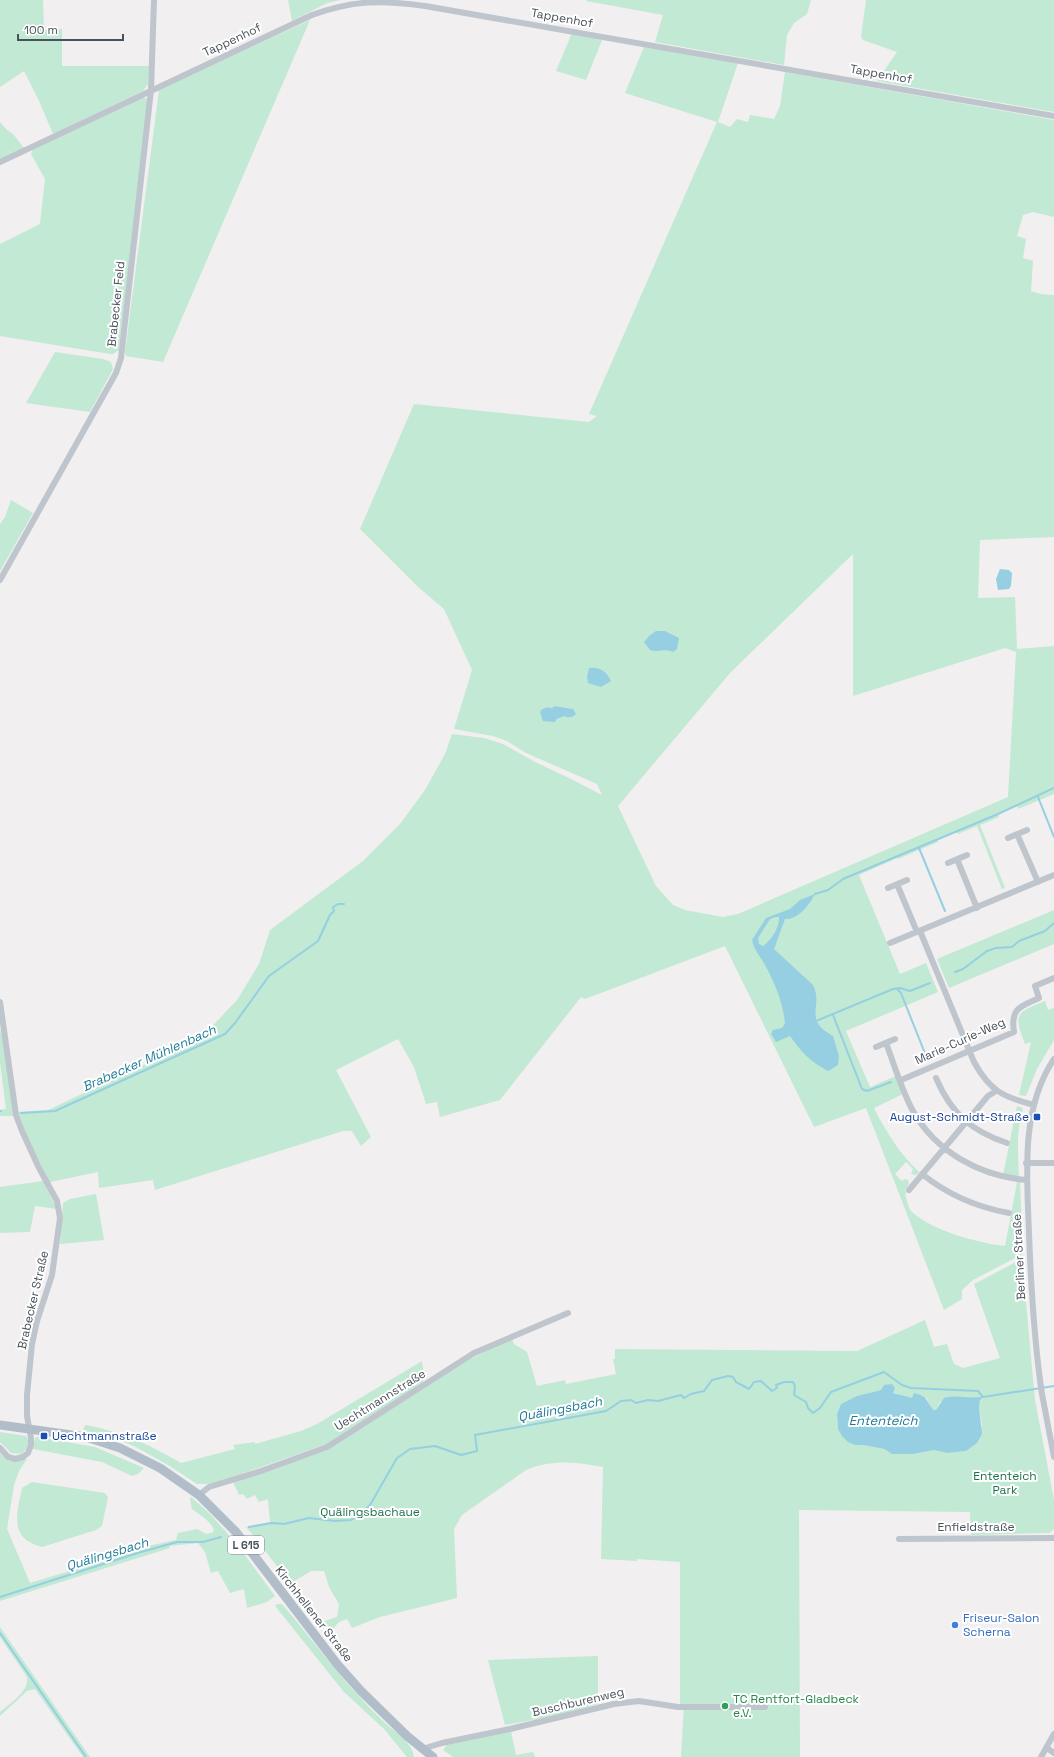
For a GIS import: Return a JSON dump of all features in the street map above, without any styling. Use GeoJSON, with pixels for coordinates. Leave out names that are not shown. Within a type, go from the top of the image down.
{"type":"FeatureCollection","features":[{"type":"Feature","properties":{"kind":"main road","name":"Kirchhellener Straße"},"geometry":{"type":"LineString","coordinates":[[0,1425],[86,1437],[120,1448],[160,1468],[198,1495],[221,1515],[236,1532],[337,1664],[361,1691],[422,1749],[434,1757]]}},
{"type":"Feature","properties":{"kind":"street","name":"Brabecker Feld"},"geometry":{"type":"LineString","coordinates":[[0,580],[116,373],[121,358],[151,90],[154,0]]}},
{"type":"Feature","properties":{"kind":"street","name":"Tappenhof"},"geometry":{"type":"LineString","coordinates":[[0,162],[312,15],[352,4],[395,2],[577,32],[1054,116]]}},
{"type":"Feature","properties":{"kind":"street"},"geometry":{"type":"LineString","coordinates":[[1008,838],[1027,830]]}},
{"type":"Feature","properties":{"kind":"street"},"geometry":{"type":"LineString","coordinates":[[1017,834],[1038,882]]}},
{"type":"Feature","properties":{"kind":"street"},"geometry":{"type":"LineString","coordinates":[[948,863],[967,855]]}},
{"type":"Feature","properties":{"kind":"street"},"geometry":{"type":"LineString","coordinates":[[957,859],[977,908]]}},
{"type":"Feature","properties":{"kind":"street"},"geometry":{"type":"LineString","coordinates":[[890,943],[1054,875]]}},
{"type":"Feature","properties":{"kind":"street"},"geometry":{"type":"LineString","coordinates":[[888,888],[907,880]]}},
{"type":"Feature","properties":{"kind":"street"},"geometry":{"type":"LineString","coordinates":[[897,884],[981,1075],[996,1091],[1011,1099],[1034,1105]]}},
{"type":"Feature","properties":{"kind":"street","name":"Marie-Curie-Weg"},"geometry":{"type":"LineString","coordinates":[[900,1080],[1014,1032],[1012,1019],[1016,1010],[1039,998],[1035,986],[1054,978]]}},
{"type":"Feature","properties":{"kind":"street","name":"Brabecker Straße"},"geometry":{"type":"LineString","coordinates":[[0,1002],[16,1115],[38,1166],[57,1201],[60,1218],[52,1275],[37,1321],[32,1344],[27,1395],[27,1416],[31,1445],[28,1453],[23,1457],[15,1459],[8,1457],[0,1448]]}},
{"type":"Feature","properties":{"kind":"street"},"geometry":{"type":"LineString","coordinates":[[876,1047],[895,1039]]}},
{"type":"Feature","properties":{"kind":"street"},"geometry":{"type":"LineString","coordinates":[[886,1043],[913,1110],[928,1132],[944,1148],[966,1163],[983,1171],[1007,1178],[1026,1180]]}},
{"type":"Feature","properties":{"kind":"street","name":"Berliner Straße"},"geometry":{"type":"LineString","coordinates":[[1054,1059],[1043,1080],[1034,1105],[1029,1131],[1026,1163],[1034,1326],[1042,1393],[1054,1457]]}},
{"type":"Feature","properties":{"kind":"street"},"geometry":{"type":"LineString","coordinates":[[936,1078],[948,1103],[966,1121],[985,1134],[1007,1143]]}},
{"type":"Feature","properties":{"kind":"street"},"geometry":{"type":"LineString","coordinates":[[909,1190],[966,1121],[988,1096],[996,1091]]}},
{"type":"Feature","properties":{"kind":"street"},"geometry":{"type":"LineString","coordinates":[[1026,1163],[1054,1163]]}},
{"type":"Feature","properties":{"kind":"street"},"geometry":{"type":"LineString","coordinates":[[922,1174],[935,1184],[970,1203],[990,1210],[1009,1213]]}},
{"type":"Feature","properties":{"kind":"street","name":"Uechtmannstraße"},"geometry":{"type":"LineString","coordinates":[[198,1495],[209,1487],[260,1471],[327,1446],[474,1353],[568,1313]]}},
{"type":"Feature","properties":{"kind":"street","name":"Enfieldstraße"},"geometry":{"type":"LineString","coordinates":[[899,1539],[1054,1538]]}},
{"type":"Feature","properties":{"kind":"street","name":"Buschburenweg"},"geometry":{"type":"LineString","coordinates":[[422,1749],[442,1742],[510,1729],[614,1704],[639,1700],[678,1707],[765,1707]]}},
{"type":"Feature","properties":{"kind":"street"},"geometry":{"type":"LineString","coordinates":[[1041,1757],[1054,1734]]}},
{"type":"Feature","properties":{"kind":"street"},"geometry":{"type":"LineString","coordinates":[[1046,1748],[1054,1753]]}},
{"type":"Feature","properties":{"kind":"green space"},"geometry":{"type":"Polygon","coordinates":[[[0,0],[43,0],[44,30],[62,29],[62,66],[149,66],[148,84],[143,91],[53,134],[24,71],[0,87],[0,0]]]}},
{"type":"Feature","properties":{"kind":"green space"},"geometry":{"type":"Polygon","coordinates":[[[288,0],[341,0],[327,3],[292,21],[288,0]]]}},
{"type":"Feature","properties":{"kind":"green space"},"geometry":{"type":"Polygon","coordinates":[[[811,0],[807,14],[794,23],[787,35],[784,65],[655,42],[663,15],[586,1],[811,0]]]}},
{"type":"Feature","properties":{"kind":"green space"},"geometry":{"type":"Polygon","coordinates":[[[866,0],[1054,0],[1054,112],[877,81],[897,52],[863,40],[861,37],[866,0]]]}},
{"type":"Feature","properties":{"kind":"green space"},"geometry":{"type":"Polygon","coordinates":[[[310,20],[163,362],[126,356],[125,352],[159,90],[310,20]]]}},
{"type":"Feature","properties":{"kind":"green space"},"geometry":{"type":"Polygon","coordinates":[[[572,33],[602,40],[586,80],[556,71],[572,33]]]}},
{"type":"Feature","properties":{"kind":"green space"},"geometry":{"type":"Polygon","coordinates":[[[644,47],[738,63],[718,122],[730,127],[737,119],[748,122],[750,115],[774,119],[780,106],[785,72],[1054,120],[1054,217],[1033,212],[1023,215],[1017,236],[1026,239],[1023,258],[1033,261],[1031,291],[1040,294],[1054,295],[1054,537],[980,540],[978,598],[1015,597],[1017,649],[1054,646],[1054,794],[1018,809],[1017,806],[998,814],[999,817],[980,825],[1005,888],[1002,889],[977,826],[958,834],[956,831],[938,839],[938,842],[859,875],[900,974],[926,963],[938,992],[846,1031],[870,1087],[896,1076],[903,1094],[874,1108],[883,1126],[894,1142],[919,1172],[917,1175],[911,1174],[913,1169],[906,1162],[895,1174],[902,1181],[905,1179],[908,1180],[909,1184],[905,1190],[907,1192],[905,1194],[912,1212],[932,1225],[956,1235],[1005,1246],[1017,1182],[1020,1182],[1023,1254],[973,1280],[962,1290],[962,1299],[944,1310],[866,1108],[814,1127],[725,946],[585,999],[581,997],[500,1100],[440,1117],[437,1102],[426,1104],[414,1067],[398,1039],[336,1070],[371,1137],[361,1146],[352,1131],[343,1131],[155,1190],[153,1180],[99,1188],[98,1172],[50,1182],[29,1142],[18,1112],[48,1110],[201,1038],[237,1000],[259,964],[270,930],[363,861],[400,824],[425,790],[445,754],[452,734],[484,738],[503,744],[535,762],[602,795],[597,784],[526,753],[507,741],[493,736],[454,729],[472,670],[444,609],[418,587],[360,529],[414,404],[589,422],[597,416],[589,414],[717,122],[625,93],[644,47]],[[853,554],[730,673],[618,806],[656,886],[673,905],[685,910],[723,917],[738,914],[1008,797],[1016,652],[1005,648],[853,696],[853,554]],[[555,706],[553,708],[547,707],[540,713],[541,717],[555,722],[573,709],[555,706]]]}},
{"type":"Feature","properties":{"kind":"green space"},"geometry":{"type":"Polygon","coordinates":[[[143,97],[148,100],[119,350],[113,354],[110,354],[0,336],[0,244],[40,224],[45,179],[31,154],[33,149],[143,97]]]}},
{"type":"Feature","properties":{"kind":"green space"},"geometry":{"type":"Polygon","coordinates":[[[0,122],[13,134],[24,148],[0,159],[0,122]]]}},
{"type":"Feature","properties":{"kind":"green space"},"geometry":{"type":"Polygon","coordinates":[[[55,352],[103,359],[111,362],[113,369],[90,412],[26,403],[55,352]]]}},
{"type":"Feature","properties":{"kind":"green space"},"geometry":{"type":"Polygon","coordinates":[[[11,500],[33,513],[0,571],[0,524],[5,517],[11,500]]]}},
{"type":"Feature","properties":{"kind":"green space"},"geometry":{"type":"Polygon","coordinates":[[[1054,910],[1054,944],[949,988],[937,959],[1054,910]]]}},
{"type":"Feature","properties":{"kind":"green space"},"geometry":{"type":"Polygon","coordinates":[[[1045,1001],[1048,1010],[1054,1008],[1054,1040],[1037,1069],[1026,1096],[1019,1095],[1031,1042],[1025,1044],[1018,1020],[1020,1015],[1028,1008],[1045,1001]]]}},
{"type":"Feature","properties":{"kind":"green space"},"geometry":{"type":"Polygon","coordinates":[[[0,1029],[3,1038],[13,1116],[0,1116],[0,1110],[6,1109],[0,1062],[0,1029]]]}},
{"type":"Feature","properties":{"kind":"green space"},"geometry":{"type":"Polygon","coordinates":[[[1017,1106],[1023,1108],[1018,1134],[1019,1178],[1003,1175],[1017,1106]]]}},
{"type":"Feature","properties":{"kind":"green space"},"geometry":{"type":"Polygon","coordinates":[[[43,1181],[57,1209],[35,1206],[30,1232],[0,1233],[0,1187],[43,1181]]]}},
{"type":"Feature","properties":{"kind":"green space"},"geometry":{"type":"Polygon","coordinates":[[[96,1194],[104,1240],[60,1244],[63,1203],[70,1199],[96,1194]]]}},
{"type":"Feature","properties":{"kind":"green space"},"geometry":{"type":"Polygon","coordinates":[[[1022,1259],[1035,1400],[1054,1500],[1054,1529],[1049,1533],[971,1535],[970,1512],[799,1510],[800,1757],[681,1757],[684,1704],[680,1704],[680,1562],[637,1559],[637,1561],[601,1559],[603,1467],[564,1462],[545,1464],[526,1470],[462,1515],[454,1529],[457,1598],[380,1617],[352,1628],[347,1619],[337,1624],[331,1635],[319,1623],[337,1617],[339,1604],[329,1587],[324,1571],[311,1571],[286,1586],[276,1571],[279,1569],[246,1527],[270,1522],[268,1499],[259,1502],[255,1495],[247,1499],[243,1494],[239,1495],[233,1482],[328,1449],[466,1361],[512,1338],[514,1344],[527,1352],[537,1386],[565,1380],[566,1384],[616,1374],[613,1359],[615,1359],[615,1349],[857,1351],[925,1320],[934,1347],[947,1344],[954,1364],[963,1368],[1000,1358],[974,1284],[1022,1259]],[[895,1388],[873,1392],[841,1404],[837,1414],[838,1429],[855,1445],[884,1449],[892,1454],[913,1454],[934,1450],[947,1453],[966,1451],[982,1425],[979,1407],[980,1399],[983,1397],[975,1399],[963,1397],[940,1402],[936,1410],[934,1410],[928,1404],[927,1398],[908,1398],[892,1392],[895,1388]]]}},
{"type":"Feature","properties":{"kind":"green space"},"geometry":{"type":"Polygon","coordinates":[[[422,1361],[424,1376],[423,1383],[326,1444],[213,1484],[197,1484],[168,1465],[134,1446],[111,1437],[83,1430],[85,1425],[123,1435],[146,1444],[181,1463],[235,1449],[233,1445],[255,1442],[255,1444],[301,1431],[317,1424],[422,1361]]]}},
{"type":"Feature","properties":{"kind":"green space"},"geometry":{"type":"Polygon","coordinates":[[[0,1432],[26,1436],[28,1446],[22,1454],[11,1453],[0,1442],[0,1432]]]}},
{"type":"Feature","properties":{"kind":"green space"},"geometry":{"type":"Polygon","coordinates":[[[38,1437],[95,1447],[144,1468],[138,1474],[132,1476],[102,1462],[33,1449],[35,1438],[38,1437]]]}},
{"type":"Feature","properties":{"kind":"green space"},"geometry":{"type":"Polygon","coordinates":[[[0,1453],[10,1461],[27,1459],[19,1471],[14,1485],[7,1529],[30,1583],[143,1549],[143,1547],[176,1540],[178,1533],[197,1529],[206,1534],[212,1533],[214,1530],[210,1523],[192,1509],[191,1497],[210,1514],[236,1543],[275,1596],[267,1602],[247,1608],[244,1589],[230,1593],[218,1571],[211,1573],[205,1552],[198,1543],[169,1546],[170,1548],[0,1601],[0,1453]]]}},
{"type":"Feature","properties":{"kind":"green space"},"geometry":{"type":"Polygon","coordinates":[[[32,1482],[105,1493],[108,1497],[102,1526],[96,1530],[42,1547],[31,1543],[24,1538],[19,1531],[17,1516],[22,1488],[32,1482]]]}},
{"type":"Feature","properties":{"kind":"green space"},"geometry":{"type":"Polygon","coordinates":[[[282,1604],[332,1665],[371,1709],[407,1742],[413,1752],[414,1757],[407,1757],[384,1729],[344,1692],[276,1607],[275,1605],[282,1604]]]}},
{"type":"Feature","properties":{"kind":"green space"},"geometry":{"type":"Polygon","coordinates":[[[0,1627],[90,1757],[83,1757],[35,1689],[27,1691],[0,1716],[0,1712],[22,1692],[27,1682],[27,1677],[0,1637],[0,1627]]]}},
{"type":"Feature","properties":{"kind":"green space"},"geometry":{"type":"Polygon","coordinates":[[[598,1656],[598,1704],[554,1716],[505,1725],[488,1660],[598,1656]]]}},
{"type":"Feature","properties":{"kind":"green space"},"geometry":{"type":"Polygon","coordinates":[[[511,1731],[516,1755],[533,1752],[535,1757],[453,1757],[443,1750],[447,1745],[511,1731]]]}},
{"type":"Feature","properties":{"kind":"water"},"geometry":{"type":"Polygon","coordinates":[[[1000,569],[1009,570],[1012,573],[1011,586],[1009,589],[998,590],[996,579],[1000,569]]]}},
{"type":"Feature","properties":{"kind":"water"},"geometry":{"type":"Polygon","coordinates":[[[656,631],[665,631],[679,638],[677,649],[673,652],[666,650],[650,650],[644,642],[656,631]]]}},
{"type":"Feature","properties":{"kind":"water"},"geometry":{"type":"Polygon","coordinates":[[[589,668],[602,670],[611,681],[601,687],[588,683],[587,677],[589,668]]]}},
{"type":"Feature","properties":{"kind":"water"},"geometry":{"type":"Polygon","coordinates":[[[555,706],[573,709],[576,714],[570,717],[564,716],[557,719],[555,722],[543,721],[540,713],[541,710],[547,707],[552,708],[555,706]]]}},
{"type":"Feature","properties":{"kind":"water"},"geometry":{"type":"Polygon","coordinates":[[[815,894],[803,911],[795,917],[785,919],[774,949],[813,985],[816,993],[816,1018],[818,1024],[833,1036],[839,1056],[838,1065],[828,1071],[816,1064],[807,1056],[790,1036],[776,1042],[771,1034],[773,1030],[782,1028],[785,1023],[784,1016],[775,986],[752,940],[766,918],[790,909],[800,900],[815,894]],[[779,917],[770,919],[758,938],[759,944],[763,946],[772,937],[778,925],[779,917]]]}},
{"type":"Feature","properties":{"kind":"water","name":"Ententeich"},"geometry":{"type":"Polygon","coordinates":[[[892,1384],[895,1388],[893,1393],[912,1398],[914,1393],[919,1394],[925,1398],[934,1410],[936,1410],[944,1398],[984,1396],[980,1400],[979,1407],[982,1434],[977,1443],[966,1451],[947,1453],[934,1450],[913,1454],[892,1454],[884,1449],[855,1445],[848,1442],[838,1429],[837,1414],[841,1404],[857,1396],[881,1390],[884,1385],[892,1384]]]}},
{"type":"Feature","properties":{"kind":"waterway"},"geometry":{"type":"LineString","coordinates":[[815,894],[828,890],[843,879],[998,814],[1054,788]]}},
{"type":"Feature","properties":{"kind":"waterway"},"geometry":{"type":"LineString","coordinates":[[1038,797],[1054,837]]}},
{"type":"Feature","properties":{"kind":"waterway"},"geometry":{"type":"LineString","coordinates":[[919,848],[945,911]]}},
{"type":"Feature","properties":{"kind":"waterway","name":"Brabecker Mühlenbach"},"geometry":{"type":"LineString","coordinates":[[21,1113],[55,1111],[225,1034],[235,1023],[269,976],[318,941],[330,915],[334,911],[333,907],[338,904],[344,904]]}},
{"type":"Feature","properties":{"kind":"waterway"},"geometry":{"type":"LineString","coordinates":[[955,972],[963,969],[987,951],[996,948],[1012,947],[1019,941],[1045,931],[1054,923]]}},
{"type":"Feature","properties":{"kind":"waterway"},"geometry":{"type":"LineString","coordinates":[[816,1021],[893,989],[900,988],[910,991],[930,983]]}},
{"type":"Feature","properties":{"kind":"waterway"},"geometry":{"type":"LineString","coordinates":[[897,989],[901,993],[928,1061]]}},
{"type":"Feature","properties":{"kind":"waterway"},"geometry":{"type":"LineString","coordinates":[[833,1015],[862,1089],[867,1091],[891,1082]]}},
{"type":"Feature","properties":{"kind":"waterway","name":"Quälingsbach"},"geometry":{"type":"LineString","coordinates":[[249,1527],[272,1523],[284,1524],[309,1518],[335,1521],[351,1520],[361,1514],[370,1505],[397,1458],[410,1449],[435,1446],[461,1455],[477,1451],[475,1435],[606,1411],[621,1401],[631,1400],[636,1403],[648,1400],[658,1401],[681,1395],[684,1398],[691,1394],[704,1391],[712,1380],[728,1376],[733,1377],[736,1382],[749,1389],[754,1382],[761,1381],[772,1391],[777,1388],[776,1385],[784,1382],[793,1382],[795,1386],[794,1395],[806,1402],[808,1408],[813,1413],[820,1408],[831,1392],[884,1372],[902,1385],[911,1388],[978,1391],[983,1397],[1054,1386]]}},
{"type":"Feature","properties":{"kind":"waterway","name":"Quälingsbach"},"geometry":{"type":"LineString","coordinates":[[0,1597],[177,1542],[203,1542],[221,1537]]}},
{"type":"Feature","properties":{"kind":"waterway"},"geometry":{"type":"LineString","coordinates":[[0,1633],[86,1757]]}},
{"type":"Feature","properties":{"kind":"place","name":"August-Schmidt-Straße"},"geometry":{"type":"Point","coordinates":[1037,1117]}},
{"type":"Feature","properties":{"kind":"place","name":"Uechtmannstraße"},"geometry":{"type":"Point","coordinates":[44,1436]}},
{"type":"Feature","properties":{"kind":"place","name":"Friseur-Salon Scherna"},"geometry":{"type":"Point","coordinates":[955,1625]}},
{"type":"Feature","properties":{"kind":"place","name":"TC Rentfort-Gladbeck e.V."},"geometry":{"type":"Point","coordinates":[725,1706]}},
{"type":"Feature","properties":{"kind":"park label","name":"Ententeich Park"},"geometry":{"type":"Point","coordinates":[1005,1483]}},
{"type":"Feature","properties":{"kind":"park label","name":"Quälingsbachaue"},"geometry":{"type":"Point","coordinates":[370,1512]}}]}
